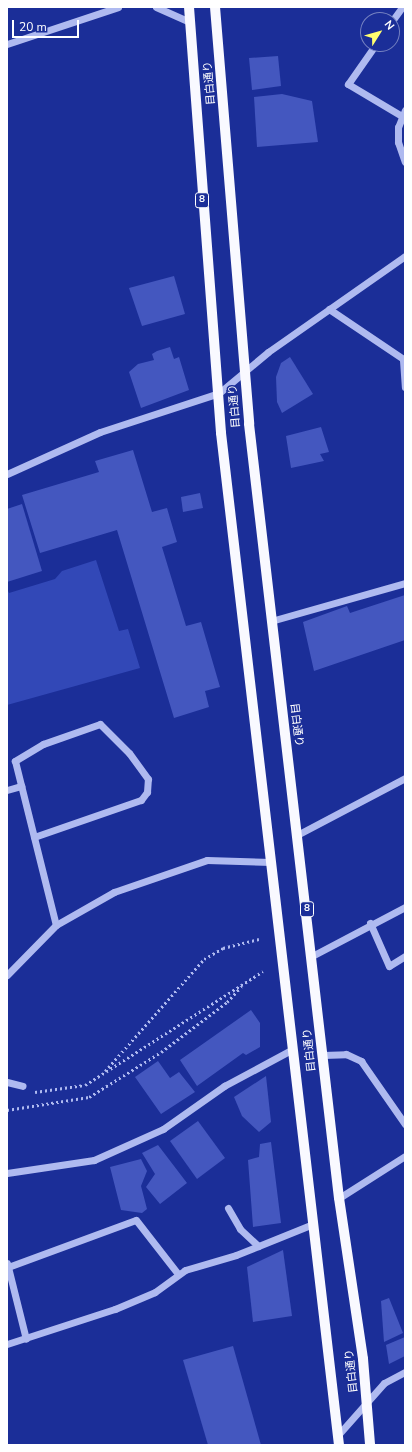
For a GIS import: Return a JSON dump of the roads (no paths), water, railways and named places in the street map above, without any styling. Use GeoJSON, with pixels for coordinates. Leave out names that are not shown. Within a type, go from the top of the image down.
{"type":"FeatureCollection","features":[{"type":"Feature","properties":{"kind":"main road","name":"目白通り"},"geometry":{"type":"LineString","coordinates":[[189,7],[219,393],[271,862],[339,1440]]}},
{"type":"Feature","properties":{"kind":"main road","name":"目白通り"},"geometry":{"type":"LineString","coordinates":[[215,7],[244,372],[271,621],[312,956],[339,1198],[367,1403],[370,1445]]}},
{"type":"Feature","properties":{"kind":"main road"},"geometry":{"type":"LineString","coordinates":[[330,1445],[339,1440]]}},
{"type":"Feature","properties":{"kind":"street"},"geometry":{"type":"LineString","coordinates":[[7,44],[118,7]]}},
{"type":"Feature","properties":{"kind":"street"},"geometry":{"type":"LineString","coordinates":[[156,7],[190,22]]}},
{"type":"Feature","properties":{"kind":"street"},"geometry":{"type":"LineString","coordinates":[[370,52],[348,84],[404,113],[398,142],[405,162]]}},
{"type":"Feature","properties":{"kind":"street"},"geometry":{"type":"LineString","coordinates":[[7,474],[100,432],[219,393],[244,372],[405,256]]}},
{"type":"Feature","properties":{"kind":"street"},"geometry":{"type":"LineString","coordinates":[[330,309],[404,360],[405,387]]}},
{"type":"Feature","properties":{"kind":"street"},"geometry":{"type":"LineString","coordinates":[[271,621],[405,583]]}},
{"type":"Feature","properties":{"kind":"street"},"geometry":{"type":"LineString","coordinates":[[34,837],[141,800],[147,792],[148,779],[129,753],[100,724],[43,744],[15,761],[21,786],[56,924]]}},
{"type":"Feature","properties":{"kind":"street"},"geometry":{"type":"LineString","coordinates":[[297,836],[405,778]]}},
{"type":"Feature","properties":{"kind":"street"},"geometry":{"type":"LineString","coordinates":[[7,790],[21,786]]}},
{"type":"Feature","properties":{"kind":"street"},"geometry":{"type":"LineString","coordinates":[[7,975],[56,924],[114,892],[206,860],[271,862]]}},
{"type":"Feature","properties":{"kind":"street"},"geometry":{"type":"LineString","coordinates":[[312,956],[370,923],[405,907]]}},
{"type":"Feature","properties":{"kind":"street"},"geometry":{"type":"LineString","coordinates":[[370,923],[389,966],[405,956]]}},
{"type":"Feature","properties":{"kind":"street"},"geometry":{"type":"LineString","coordinates":[[7,1173],[94,1160],[163,1128],[224,1086],[293,1049]]}},
{"type":"Feature","properties":{"kind":"street"},"geometry":{"type":"LineString","coordinates":[[323,1055],[346,1054],[361,1060],[405,1124]]}},
{"type":"Feature","properties":{"kind":"street"},"geometry":{"type":"LineString","coordinates":[[7,1082],[23,1086]]}},
{"type":"Feature","properties":{"kind":"street"},"geometry":{"type":"LineString","coordinates":[[339,1198],[405,1156]]}},
{"type":"Feature","properties":{"kind":"street"},"geometry":{"type":"LineString","coordinates":[[228,1208],[240,1229],[258,1246]]}},
{"type":"Feature","properties":{"kind":"street"},"geometry":{"type":"LineString","coordinates":[[26,1339],[8,1265],[136,1220],[178,1274]]}},
{"type":"Feature","properties":{"kind":"street"},"geometry":{"type":"LineString","coordinates":[[7,1344],[26,1339],[155,1292],[178,1274],[258,1246],[313,1224]]}},
{"type":"Feature","properties":{"kind":"street"},"geometry":{"type":"LineString","coordinates":[[339,1440],[384,1383],[405,1372]]}}]}
